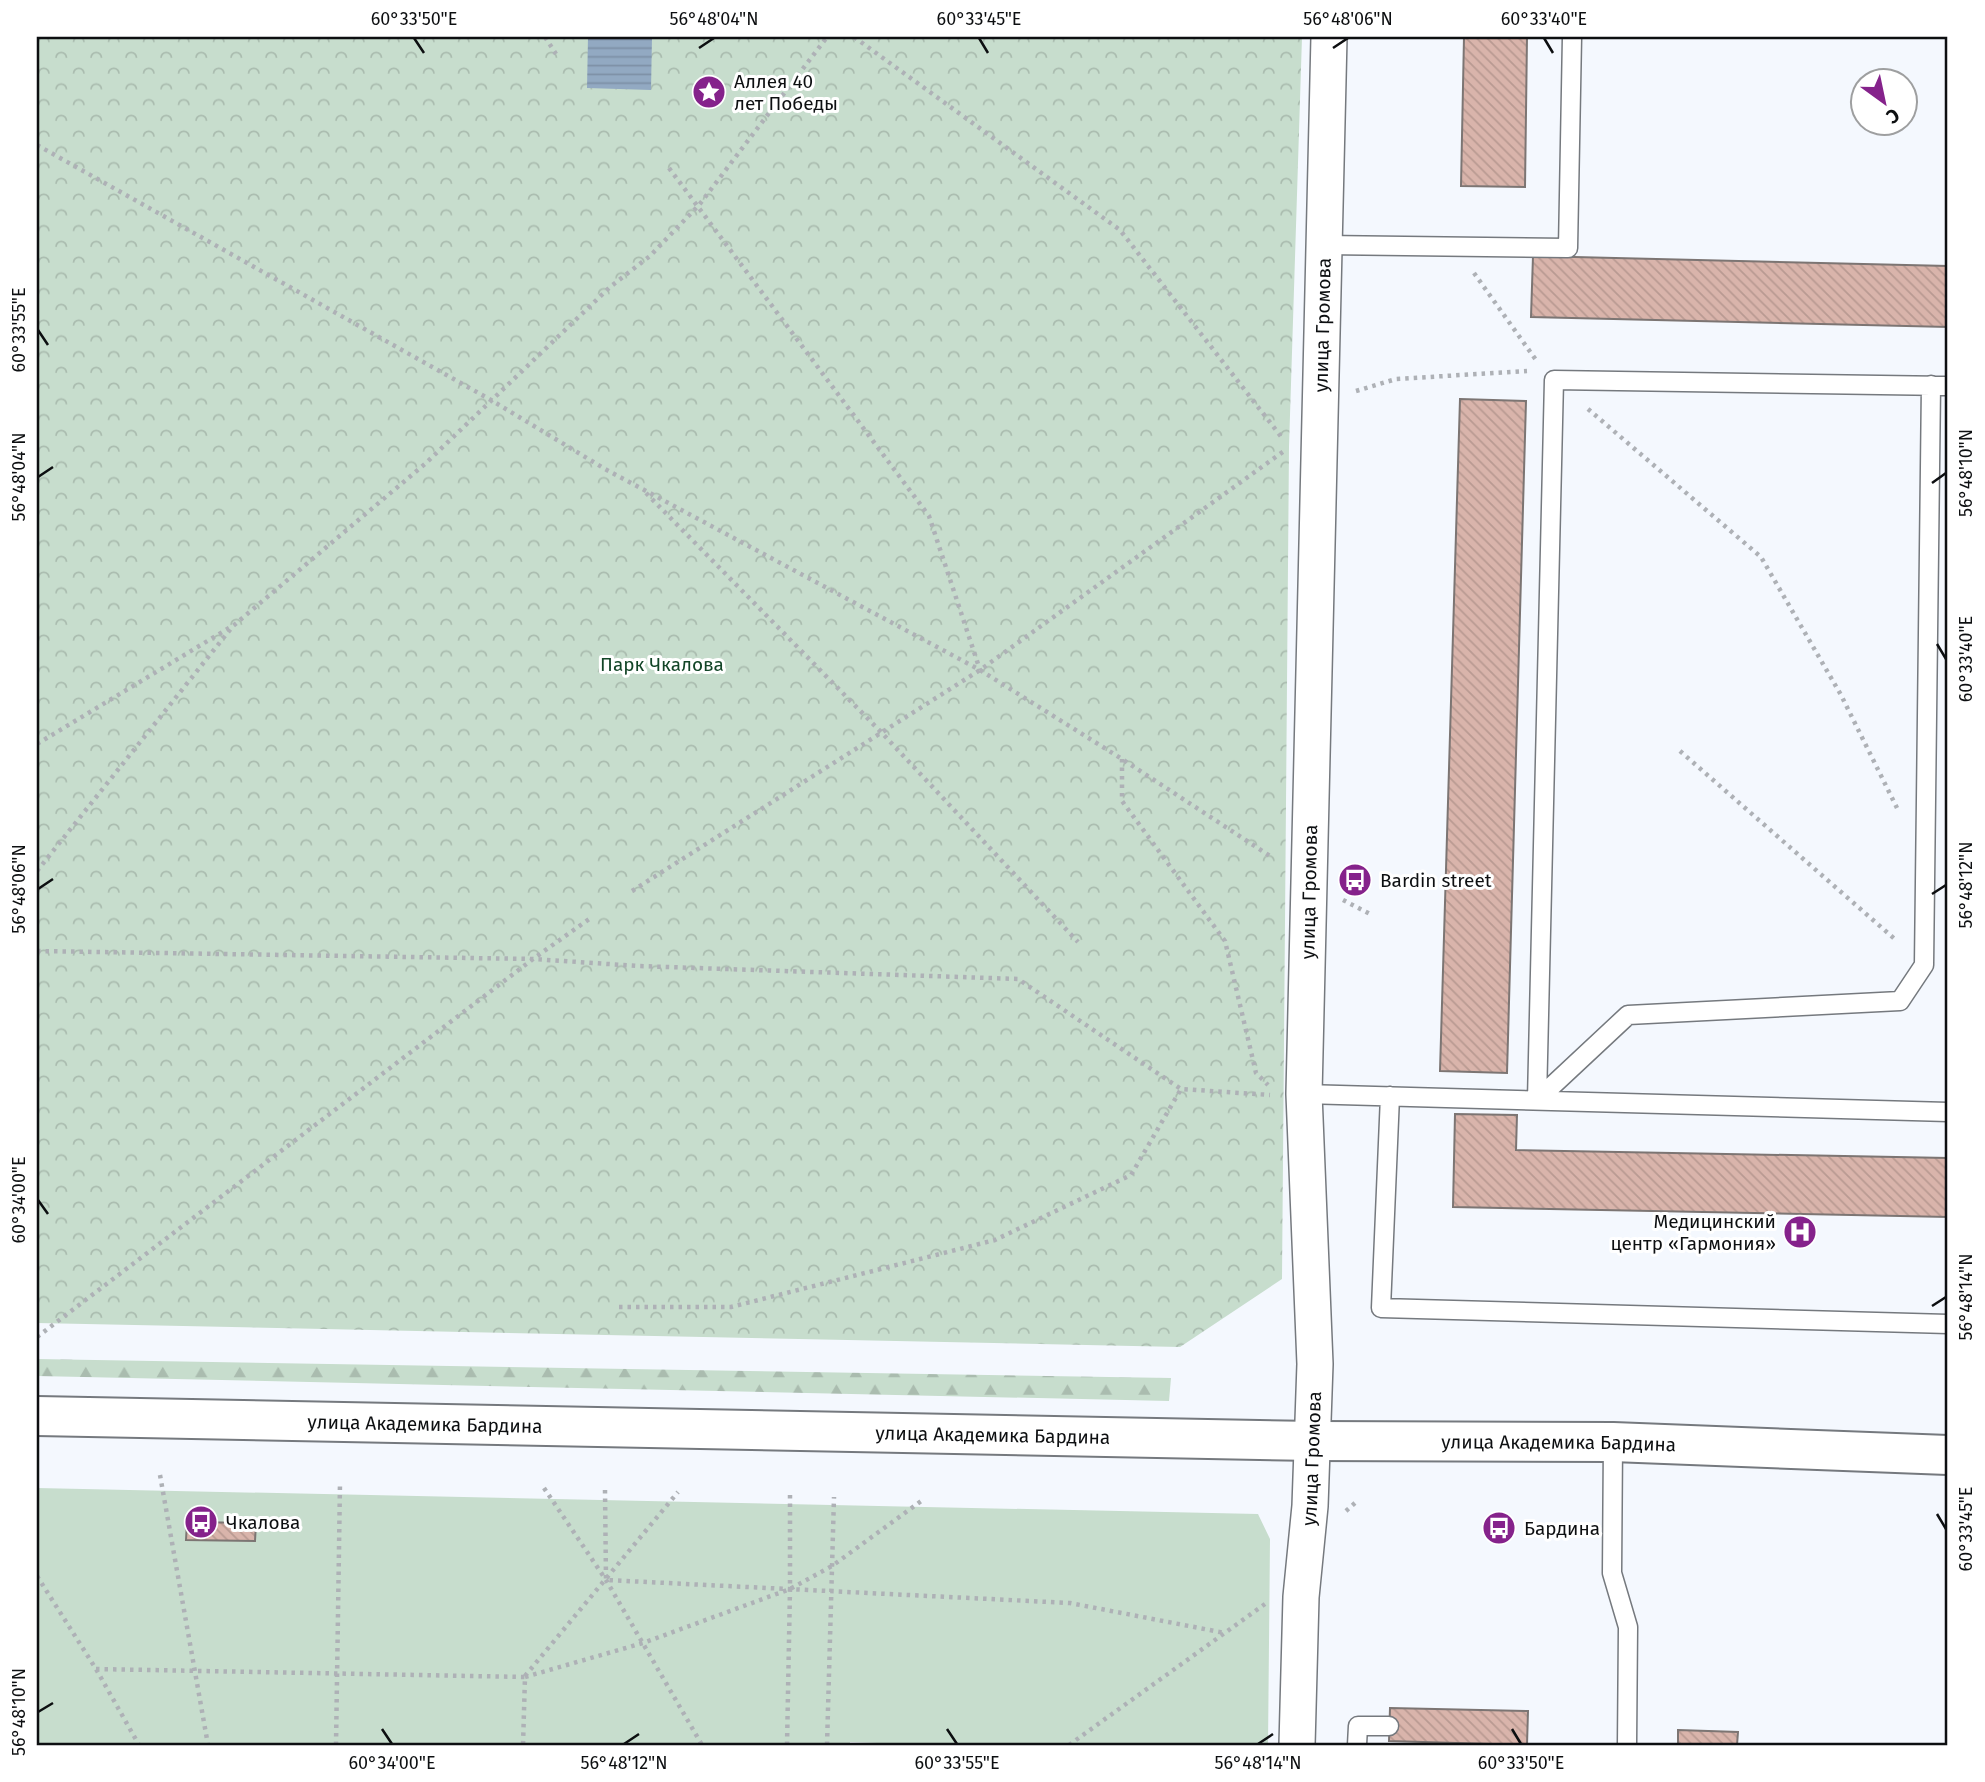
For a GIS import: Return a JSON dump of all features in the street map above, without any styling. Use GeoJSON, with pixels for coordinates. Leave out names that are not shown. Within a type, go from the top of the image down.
{"type":"FeatureCollection","features":[{"type":"Feature","properties":{"kind":"street","name":"улица Громова"},"geometry":{"type":"LineString","coordinates":[[1297,1745],[1301,1597],[1314,1441],[1315,1364],[1304,1094],[1329,37]]}},
{"type":"Feature","properties":{"kind":"street","name":"улица Академика Бардина"},"geometry":{"type":"LineString","coordinates":[[37,1416],[1314,1441],[1613,1442],[1948,1455]]}},
{"type":"Feature","properties":{"kind":"lane"},"geometry":{"type":"LineString","coordinates":[[1324,245],[1568,248],[1572,37]]}},
{"type":"Feature","properties":{"kind":"lane"},"geometry":{"type":"LineString","coordinates":[[1549,375],[1940,386],[1924,965],[1900,1000],[1628,1015],[1537,1100],[1549,375]]}},
{"type":"Feature","properties":{"kind":"lane"},"geometry":{"type":"LineString","coordinates":[[1304,1094],[1948,1112]]}},
{"type":"Feature","properties":{"kind":"lane"},"geometry":{"type":"LineString","coordinates":[[1390,1096],[1381,1308],[1948,1324]]}},
{"type":"Feature","properties":{"kind":"lane"},"geometry":{"type":"LineString","coordinates":[[1613,1442],[1612,1573],[1628,1627],[1627,1745]]}},
{"type":"Feature","properties":{"kind":"lane"},"geometry":{"type":"LineString","coordinates":[[1357,1745],[1358,1726],[1389,1726]]}},
{"type":"Feature","properties":{"kind":"path"},"geometry":{"type":"LineString","coordinates":[[545,37],[556,54]]}},
{"type":"Feature","properties":{"kind":"path"},"geometry":{"type":"LineString","coordinates":[[37,744],[233,626],[426,463],[610,286],[650,256],[699,205],[827,37]]}},
{"type":"Feature","properties":{"kind":"path"},"geometry":{"type":"LineString","coordinates":[[632,891],[980,670],[1289,447],[1120,230],[854,37]]}},
{"type":"Feature","properties":{"kind":"path"},"geometry":{"type":"LineString","coordinates":[[37,145],[491,400],[605,469],[980,670],[1308,881],[1370,914]]}},
{"type":"Feature","properties":{"kind":"path"},"geometry":{"type":"LineString","coordinates":[[669,168],[929,516],[980,670]]}},
{"type":"Feature","properties":{"kind":"path"},"geometry":{"type":"LineString","coordinates":[[1455,247],[1549,375],[1761,557],[1841,695],[1925,863]]}},
{"type":"Feature","properties":{"kind":"path"},"geometry":{"type":"LineString","coordinates":[[1320,401],[1396,379],[1549,375]]}},
{"type":"Feature","properties":{"kind":"path"},"geometry":{"type":"LineString","coordinates":[[643,490],[881,732],[1078,942]]}},
{"type":"Feature","properties":{"kind":"path"},"geometry":{"type":"LineString","coordinates":[[37,871],[233,626]]}},
{"type":"Feature","properties":{"kind":"path"},"geometry":{"type":"LineString","coordinates":[[1680,751],[1924,965]]}},
{"type":"Feature","properties":{"kind":"path"},"geometry":{"type":"LineString","coordinates":[[37,951],[533,958],[638,966],[1018,979],[1181,1089],[1278,1096],[1256,1073],[1225,941],[1122,801],[1122,759]]}},
{"type":"Feature","properties":{"kind":"path"},"geometry":{"type":"LineString","coordinates":[[37,1336],[533,958],[592,917]]}},
{"type":"Feature","properties":{"kind":"path"},"geometry":{"type":"LineString","coordinates":[[619,1307],[731,1307],[995,1240],[1130,1175],[1181,1089]]}},
{"type":"Feature","properties":{"kind":"path"},"geometry":{"type":"LineString","coordinates":[[160,1475],[208,1745]]}},
{"type":"Feature","properties":{"kind":"path"},"geometry":{"type":"LineString","coordinates":[[336,1745],[340,1483]]}},
{"type":"Feature","properties":{"kind":"path"},"geometry":{"type":"LineString","coordinates":[[544,1488],[606,1580],[702,1745]]}},
{"type":"Feature","properties":{"kind":"path"},"geometry":{"type":"LineString","coordinates":[[605,1490],[606,1580]]}},
{"type":"Feature","properties":{"kind":"path"},"geometry":{"type":"LineString","coordinates":[[523,1745],[525,1677],[678,1492]]}},
{"type":"Feature","properties":{"kind":"path"},"geometry":{"type":"LineString","coordinates":[[787,1745],[790,1495]]}},
{"type":"Feature","properties":{"kind":"path"},"geometry":{"type":"LineString","coordinates":[[827,1745],[834,1497]]}},
{"type":"Feature","properties":{"kind":"path"},"geometry":{"type":"LineString","coordinates":[[96,1669],[525,1677],[643,1643],[790,1589],[832,1566],[924,1499]]}},
{"type":"Feature","properties":{"kind":"path"},"geometry":{"type":"LineString","coordinates":[[37,1576],[96,1669],[139,1745]]}},
{"type":"Feature","properties":{"kind":"path"},"geometry":{"type":"LineString","coordinates":[[606,1580],[1070,1603],[1225,1633]]}},
{"type":"Feature","properties":{"kind":"path"},"geometry":{"type":"LineString","coordinates":[[1069,1745],[1275,1597]]}},
{"type":"Feature","properties":{"kind":"green space","name":"Парк Чкалова"},"geometry":{"type":"Polygon","coordinates":[[[37,37],[1302,37],[1289,447],[1282,1279],[1180,1347],[37,1323],[37,37]]]}},
{"type":"Feature","properties":{"kind":"green space"},"geometry":{"type":"Polygon","coordinates":[[[37,1359],[1171,1378],[1169,1401],[37,1376],[37,1359]]]}},
{"type":"Feature","properties":{"kind":"green space"},"geometry":{"type":"Polygon","coordinates":[[[37,1488],[1258,1514],[1270,1539],[1268,1745],[932,1745],[850,1742],[850,1745],[37,1745],[37,1488]]]}},
{"type":"Feature","properties":{"kind":"water"},"geometry":{"type":"Polygon","coordinates":[[[588,37],[652,37],[651,90],[587,88],[588,37]]]}},
{"type":"Feature","properties":{"kind":"building"},"geometry":{"type":"Polygon","coordinates":[[[1464,37],[1527,37],[1525,187],[1461,186],[1464,37]]]}},
{"type":"Feature","properties":{"kind":"building"},"geometry":{"type":"Polygon","coordinates":[[[1533,256],[1948,266],[1948,327],[1531,317],[1533,256]]]}},
{"type":"Feature","properties":{"kind":"building"},"geometry":{"type":"Polygon","coordinates":[[[1460,399],[1526,401],[1507,1073],[1440,1071],[1460,399]]]}},
{"type":"Feature","properties":{"kind":"building"},"geometry":{"type":"Polygon","coordinates":[[[1455,1114],[1517,1115],[1516,1150],[1948,1158],[1948,1217],[1453,1207],[1455,1114]]]}},
{"type":"Feature","properties":{"kind":"building"},"geometry":{"type":"Polygon","coordinates":[[[187,1522],[256,1523],[255,1541],[186,1540],[187,1522]]]}},
{"type":"Feature","properties":{"kind":"building"},"geometry":{"type":"Polygon","coordinates":[[[1390,1708],[1528,1711],[1527,1745],[1389,1741],[1390,1708]]]}},
{"type":"Feature","properties":{"kind":"building"},"geometry":{"type":"Polygon","coordinates":[[[1678,1730],[1738,1732],[1737,1745],[1678,1745],[1678,1730]]]}},
{"type":"Feature","properties":{"kind":"place","name":"Аллея 40 лет Победы"},"geometry":{"type":"Point","coordinates":[709,92]}},
{"type":"Feature","properties":{"kind":"place","name":"Bardin street"},"geometry":{"type":"Point","coordinates":[1355,880]}},
{"type":"Feature","properties":{"kind":"place","name":"Медицинский центр «Гармония»"},"geometry":{"type":"Point","coordinates":[1800,1232]}},
{"type":"Feature","properties":{"kind":"place","name":"Чкалова"},"geometry":{"type":"Point","coordinates":[201,1522]}},
{"type":"Feature","properties":{"kind":"place","name":"Бардина"},"geometry":{"type":"Point","coordinates":[1499,1528]}}]}
